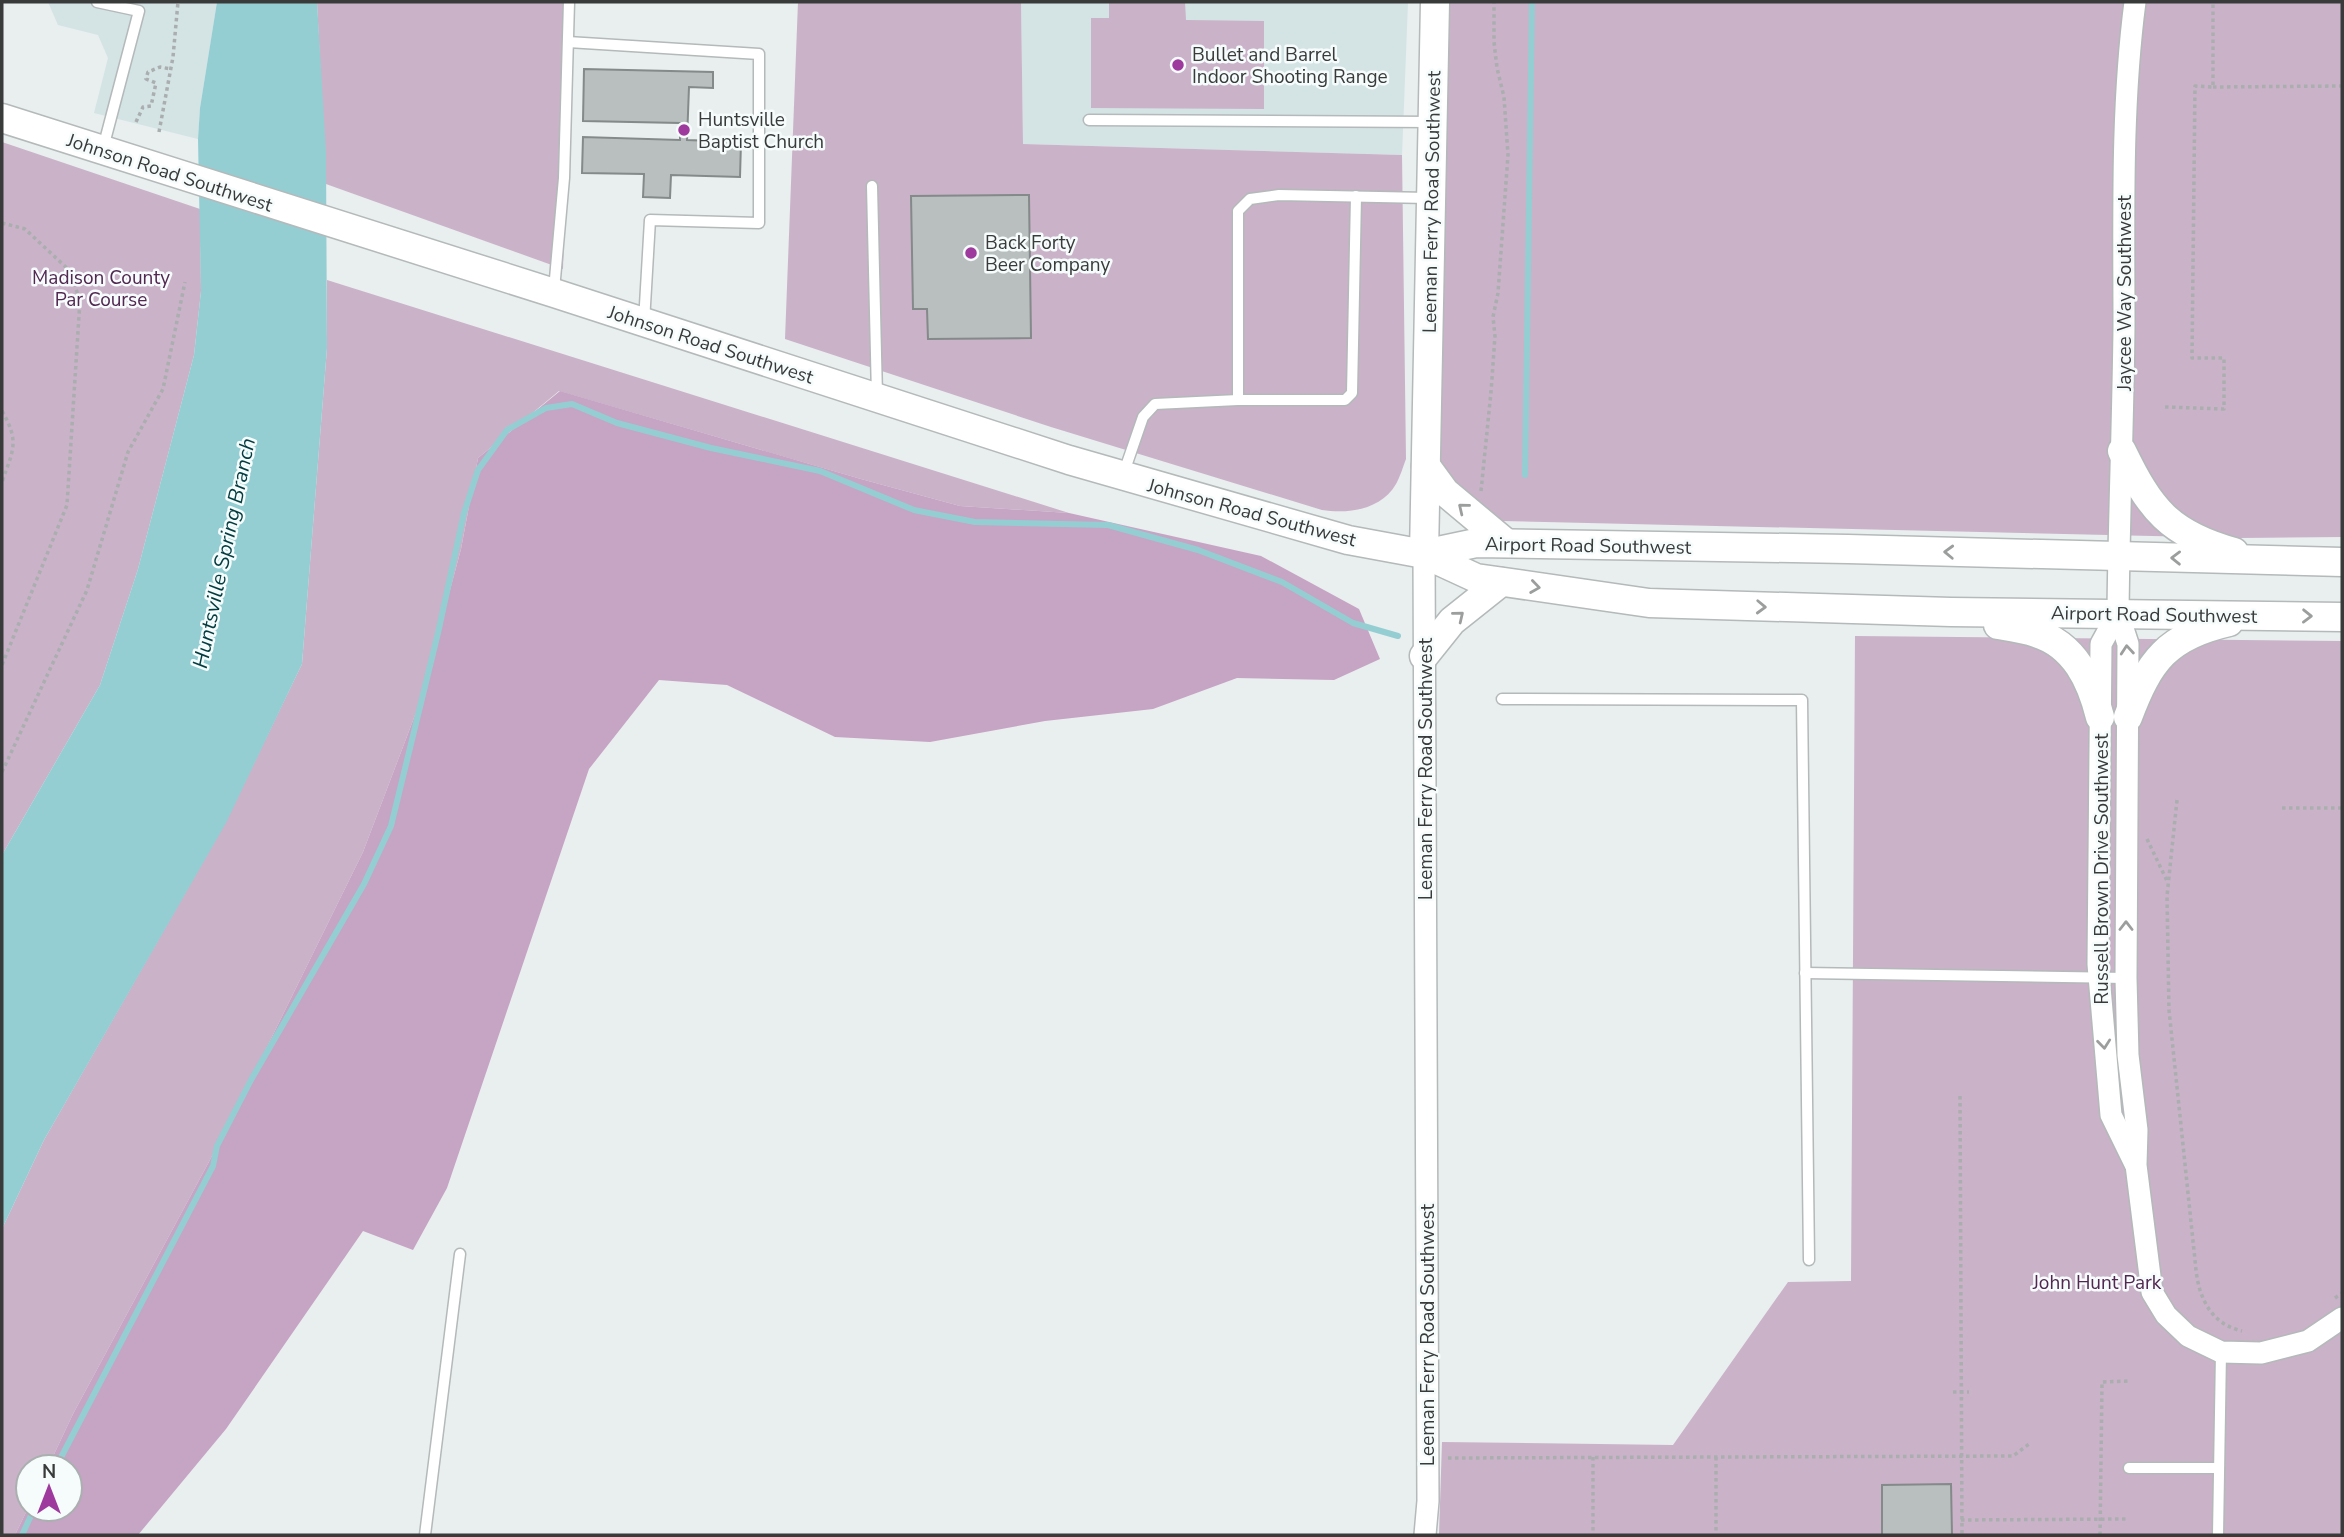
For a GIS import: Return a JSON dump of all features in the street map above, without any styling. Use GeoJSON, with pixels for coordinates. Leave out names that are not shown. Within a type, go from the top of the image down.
{"type":"FeatureCollection","features":[{"type":"Feature","properties":{"kind":"street","name":"Leeman Ferry Road Southwest"},"geometry":{"type":"LineString","coordinates":[[1425,1535],[1428,1458],[1424,554],[1435,2]]}},
{"type":"Feature","properties":{"kind":"street","name":"Jaycee Way Southwest"},"geometry":{"type":"LineString","coordinates":[[2118,585],[2122,450],[2124,153],[2135,2]]}},
{"type":"Feature","properties":{"kind":"street","name":"Johnson Road Southwest"},"geometry":{"type":"LineString","coordinates":[[2,118],[1123,476],[1348,540],[1424,554]]}},
{"type":"Feature","properties":{"kind":"street"},"geometry":{"type":"LineString","coordinates":[[2122,450],[2156,511],[2185,534],[2263,560]]}},
{"type":"Feature","properties":{"kind":"street"},"geometry":{"type":"LineString","coordinates":[[1426,466],[1445,492],[1506,543]]}},
{"type":"Feature","properties":{"kind":"street","name":"Airport Road Southwest"},"geometry":{"type":"LineString","coordinates":[[1424,554],[1476,543],[1506,543],[2342,562]]}},
{"type":"Feature","properties":{"kind":"street","name":"Airport Road Southwest"},"geometry":{"type":"LineString","coordinates":[[1424,554],[1476,578],[1649,603],[1951,612],[2342,617]]}},
{"type":"Feature","properties":{"kind":"street"},"geometry":{"type":"LineString","coordinates":[[1424,656],[1452,621],[1501,582]]}},
{"type":"Feature","properties":{"kind":"street","name":"Russell Brown Drive Southwest"},"geometry":{"type":"LineString","coordinates":[[2118,585],[2118,613],[2101,644],[2114,717],[2128,1055],[2137,1130],[2136,1166],[2152,1292],[2166,1315],[2188,1336],[2221,1352],[2261,1353],[2308,1341],[2337,1310]]}},
{"type":"Feature","properties":{"kind":"street"},"geometry":{"type":"LineString","coordinates":[[1951,612],[2038,633],[2061,646],[2076,660],[2092,688],[2114,717],[2154,663],[2190,635],[2225,623],[2266,615]]}},
{"type":"Feature","properties":{"kind":"street","name":"Russell Brown Drive Southwest"},"geometry":{"type":"LineString","coordinates":[[2114,717],[2099,977],[2111,1115],[2136,1166]]}},
{"type":"Feature","properties":{"kind":"lane"},"geometry":{"type":"LineString","coordinates":[[97,2],[139,11],[102,150]]}},
{"type":"Feature","properties":{"kind":"lane"},"geometry":{"type":"LineString","coordinates":[[554,293],[564,178],[569,2]]}},
{"type":"Feature","properties":{"kind":"lane"},"geometry":{"type":"LineString","coordinates":[[568,42],[759,54],[759,223],[650,220],[644,322]]}},
{"type":"Feature","properties":{"kind":"lane"},"geometry":{"type":"LineString","coordinates":[[1089,120],[1433,122]]}},
{"type":"Feature","properties":{"kind":"lane"},"geometry":{"type":"LineString","coordinates":[[872,186],[877,398]]}},
{"type":"Feature","properties":{"kind":"lane"},"geometry":{"type":"LineString","coordinates":[[1238,400],[1238,211],[1250,199],[1279,195],[1431,198]]}},
{"type":"Feature","properties":{"kind":"lane"},"geometry":{"type":"LineString","coordinates":[[1123,476],[1143,417],[1155,404],[1238,400],[1345,400],[1352,393],[1356,196]]}},
{"type":"Feature","properties":{"kind":"lane"},"geometry":{"type":"LineString","coordinates":[[1502,699],[1802,700],[1809,1260]]}},
{"type":"Feature","properties":{"kind":"lane"},"geometry":{"type":"LineString","coordinates":[[1805,973],[2126,978]]}},
{"type":"Feature","properties":{"kind":"lane"},"geometry":{"type":"LineString","coordinates":[[425,1535],[460,1254]]}},
{"type":"Feature","properties":{"kind":"lane"},"geometry":{"type":"LineString","coordinates":[[2218,1535],[2221,1352]]}},
{"type":"Feature","properties":{"kind":"lane"},"geometry":{"type":"LineString","coordinates":[[2129,1468],[2219,1468]]}},
{"type":"Feature","properties":{"kind":"path"},"geometry":{"type":"LineString","coordinates":[[159,132],[171,69],[178,2]]}},
{"type":"Feature","properties":{"kind":"path"},"geometry":{"type":"LineString","coordinates":[[1480,500],[1491,392],[1495,336],[1493,317],[1498,293],[1508,155],[1504,97],[1494,42],[1494,2]]}},
{"type":"Feature","properties":{"kind":"path"},"geometry":{"type":"LineString","coordinates":[[2213,2],[2213,87]]}},
{"type":"Feature","properties":{"kind":"path"},"geometry":{"type":"LineString","coordinates":[[136,122],[143,107],[151,106],[156,83],[146,79],[148,72],[160,67],[171,69]]}},
{"type":"Feature","properties":{"kind":"path"},"geometry":{"type":"LineString","coordinates":[[2165,407],[2224,409],[2224,358],[2192,358],[2195,86],[2342,86]]}},
{"type":"Feature","properties":{"kind":"path"},"geometry":{"type":"LineString","coordinates":[[2,223],[25,229],[69,270],[80,300],[67,505],[2,665]]}},
{"type":"Feature","properties":{"kind":"path"},"geometry":{"type":"LineString","coordinates":[[2,772],[87,590],[128,452],[163,389],[186,282]]}},
{"type":"Feature","properties":{"kind":"path"},"geometry":{"type":"LineString","coordinates":[[2,411],[13,430],[12,452],[2,482]]}},
{"type":"Feature","properties":{"kind":"path"},"geometry":{"type":"LineString","coordinates":[[2177,800],[2169,884],[2169,1010],[2198,1288],[2203,1302],[2214,1316],[2237,1330],[2251,1332]]}},
{"type":"Feature","properties":{"kind":"path"},"geometry":{"type":"LineString","coordinates":[[2282,808],[2342,808]]}},
{"type":"Feature","properties":{"kind":"path"},"geometry":{"type":"LineString","coordinates":[[2143,831],[2169,884]]}},
{"type":"Feature","properties":{"kind":"path"},"geometry":{"type":"LineString","coordinates":[[1960,1096],[1962,1535]]}},
{"type":"Feature","properties":{"kind":"path"},"geometry":{"type":"LineString","coordinates":[[2337,1310],[2342,1293]]}},
{"type":"Feature","properties":{"kind":"path"},"geometry":{"type":"LineString","coordinates":[[2100,1535],[2102,1382],[2131,1381]]}},
{"type":"Feature","properties":{"kind":"path"},"geometry":{"type":"LineString","coordinates":[[1953,1392],[1969,1392]]}},
{"type":"Feature","properties":{"kind":"path"},"geometry":{"type":"LineString","coordinates":[[1428,1458],[2013,1456],[2029,1444]]}},
{"type":"Feature","properties":{"kind":"path"},"geometry":{"type":"LineString","coordinates":[[1593,1457],[1593,1535]]}},
{"type":"Feature","properties":{"kind":"path"},"geometry":{"type":"LineString","coordinates":[[1716,1457],[1716,1535]]}},
{"type":"Feature","properties":{"kind":"path"},"geometry":{"type":"LineString","coordinates":[[1961,1520],[2128,1519]]}},
{"type":"Feature","properties":{"kind":"shaded area"},"geometry":{"type":"Polygon","coordinates":[[[48,2],[217,2],[200,108],[198,139],[94,113],[108,58],[98,35],[58,25],[48,2]]]}},
{"type":"Feature","properties":{"kind":"shaded area"},"geometry":{"type":"Polygon","coordinates":[[[1021,2],[1408,2],[1402,155],[1023,144],[1021,2]]]}},
{"type":"Feature","properties":{"kind":"shaded area"},"geometry":{"type":"Polygon","coordinates":[[[560,391],[960,506],[1069,513],[1261,556],[1359,609],[1380,659],[1334,680],[1237,678],[1153,709],[1045,721],[930,742],[835,737],[727,685],[659,680],[589,769],[447,1188],[413,1250],[363,1231],[226,1429],[138,1535],[15,1535],[21,1523],[84,1523],[84,1453],[55,1453],[225,1132],[363,852],[420,702],[461,549],[478,458],[560,391]]]}},
{"type":"Feature","properties":{"kind":"green space"},"geometry":{"type":"Polygon","coordinates":[[[317,2],[570,2],[563,269],[326,184],[317,2]]]}},
{"type":"Feature","properties":{"kind":"green space"},"geometry":{"type":"Polygon","coordinates":[[[798,2],[1021,2],[1023,144],[1402,155],[1406,459],[1390,493],[1373,505],[1363,508],[1322,510],[1051,427],[785,339],[798,2]]]}},
{"type":"Feature","properties":{"kind":"green space","name":"Bullet and Barrel Indoor Shooting Range"},"geometry":{"type":"Polygon","coordinates":[[[1109,2],[1185,2],[1186,20],[1264,21],[1264,109],[1091,108],[1091,18],[1109,18],[1109,2]]]}},
{"type":"Feature","properties":{"kind":"green space"},"geometry":{"type":"Polygon","coordinates":[[[1437,2],[2342,2],[2342,537],[2240,538],[1502,521],[1479,511],[1444,471],[1439,455],[1437,2]]]}},
{"type":"Feature","properties":{"kind":"green space","name":"Madison County Par Course"},"geometry":{"type":"Polygon","coordinates":[[[2,142],[200,209],[201,291],[194,355],[138,569],[100,685],[2,855],[2,142]]]}},
{"type":"Feature","properties":{"kind":"green space"},"geometry":{"type":"Polygon","coordinates":[[[327,280],[1069,513],[960,506],[559,391],[478,458],[461,549],[420,702],[363,852],[225,1132],[55,1453],[14,1453],[14,1523],[21,1523],[15,1535],[2,1535],[2,1229],[44,1140],[225,823],[302,664],[327,348],[327,280]]]}},
{"type":"Feature","properties":{"kind":"green space","name":"John Hunt Park"},"geometry":{"type":"Polygon","coordinates":[[[1855,636],[2342,641],[2342,1535],[1439,1535],[1442,1442],[1673,1445],[1788,1282],[1851,1281],[1855,636]]]}},
{"type":"Feature","properties":{"kind":"water","name":"Huntsville Spring Branch"},"geometry":{"type":"Polygon","coordinates":[[[217,2],[317,2],[326,152],[327,348],[302,664],[226,823],[44,1140],[2,1229],[2,855],[100,685],[138,569],[194,355],[201,291],[198,139],[200,108],[217,2]]]}},
{"type":"Feature","properties":{"kind":"building","name":"Huntsville Baptist Church"},"geometry":{"type":"Polygon","coordinates":[[[584,69],[713,72],[713,88],[689,87],[687,140],[741,142],[740,177],[671,175],[670,198],[643,197],[644,174],[582,173],[583,137],[680,140],[680,123],[583,121],[584,69]]]}},
{"type":"Feature","properties":{"kind":"building","name":"Back Forty Beer Company"},"geometry":{"type":"Polygon","coordinates":[[[1029,195],[1031,338],[928,339],[927,309],[913,309],[911,196],[1029,195]]]}},
{"type":"Feature","properties":{"kind":"building"},"geometry":{"type":"Polygon","coordinates":[[[1951,1484],[1952,1535],[1882,1535],[1882,1485],[1951,1484]]]}},
{"type":"Feature","properties":{"kind":"waterway"},"geometry":{"type":"LineString","coordinates":[[1525,475],[1532,2]]}},
{"type":"Feature","properties":{"kind":"waterway"},"geometry":{"type":"LineString","coordinates":[[63,1453],[213,1166],[217,1146],[251,1080],[364,884],[391,826],[464,513],[478,470],[507,430],[546,408],[572,404],[617,423],[711,448],[820,471],[914,510],[975,522],[1108,525],[1198,550],[1282,582],[1353,623],[1398,636]]}},
{"type":"Feature","properties":{"kind":"waterway"},"geometry":{"type":"LineString","coordinates":[[22,1535],[28,1523]]}},
{"type":"Feature","properties":{"kind":"place","name":"Bullet and Barrel Indoor Shooting Range"},"geometry":{"type":"Point","coordinates":[1178,65]}},
{"type":"Feature","properties":{"kind":"place","name":"Huntsville Baptist Church"},"geometry":{"type":"Point","coordinates":[684,130]}},
{"type":"Feature","properties":{"kind":"place","name":"Back Forty Beer Company"},"geometry":{"type":"Point","coordinates":[971,253]}}]}
